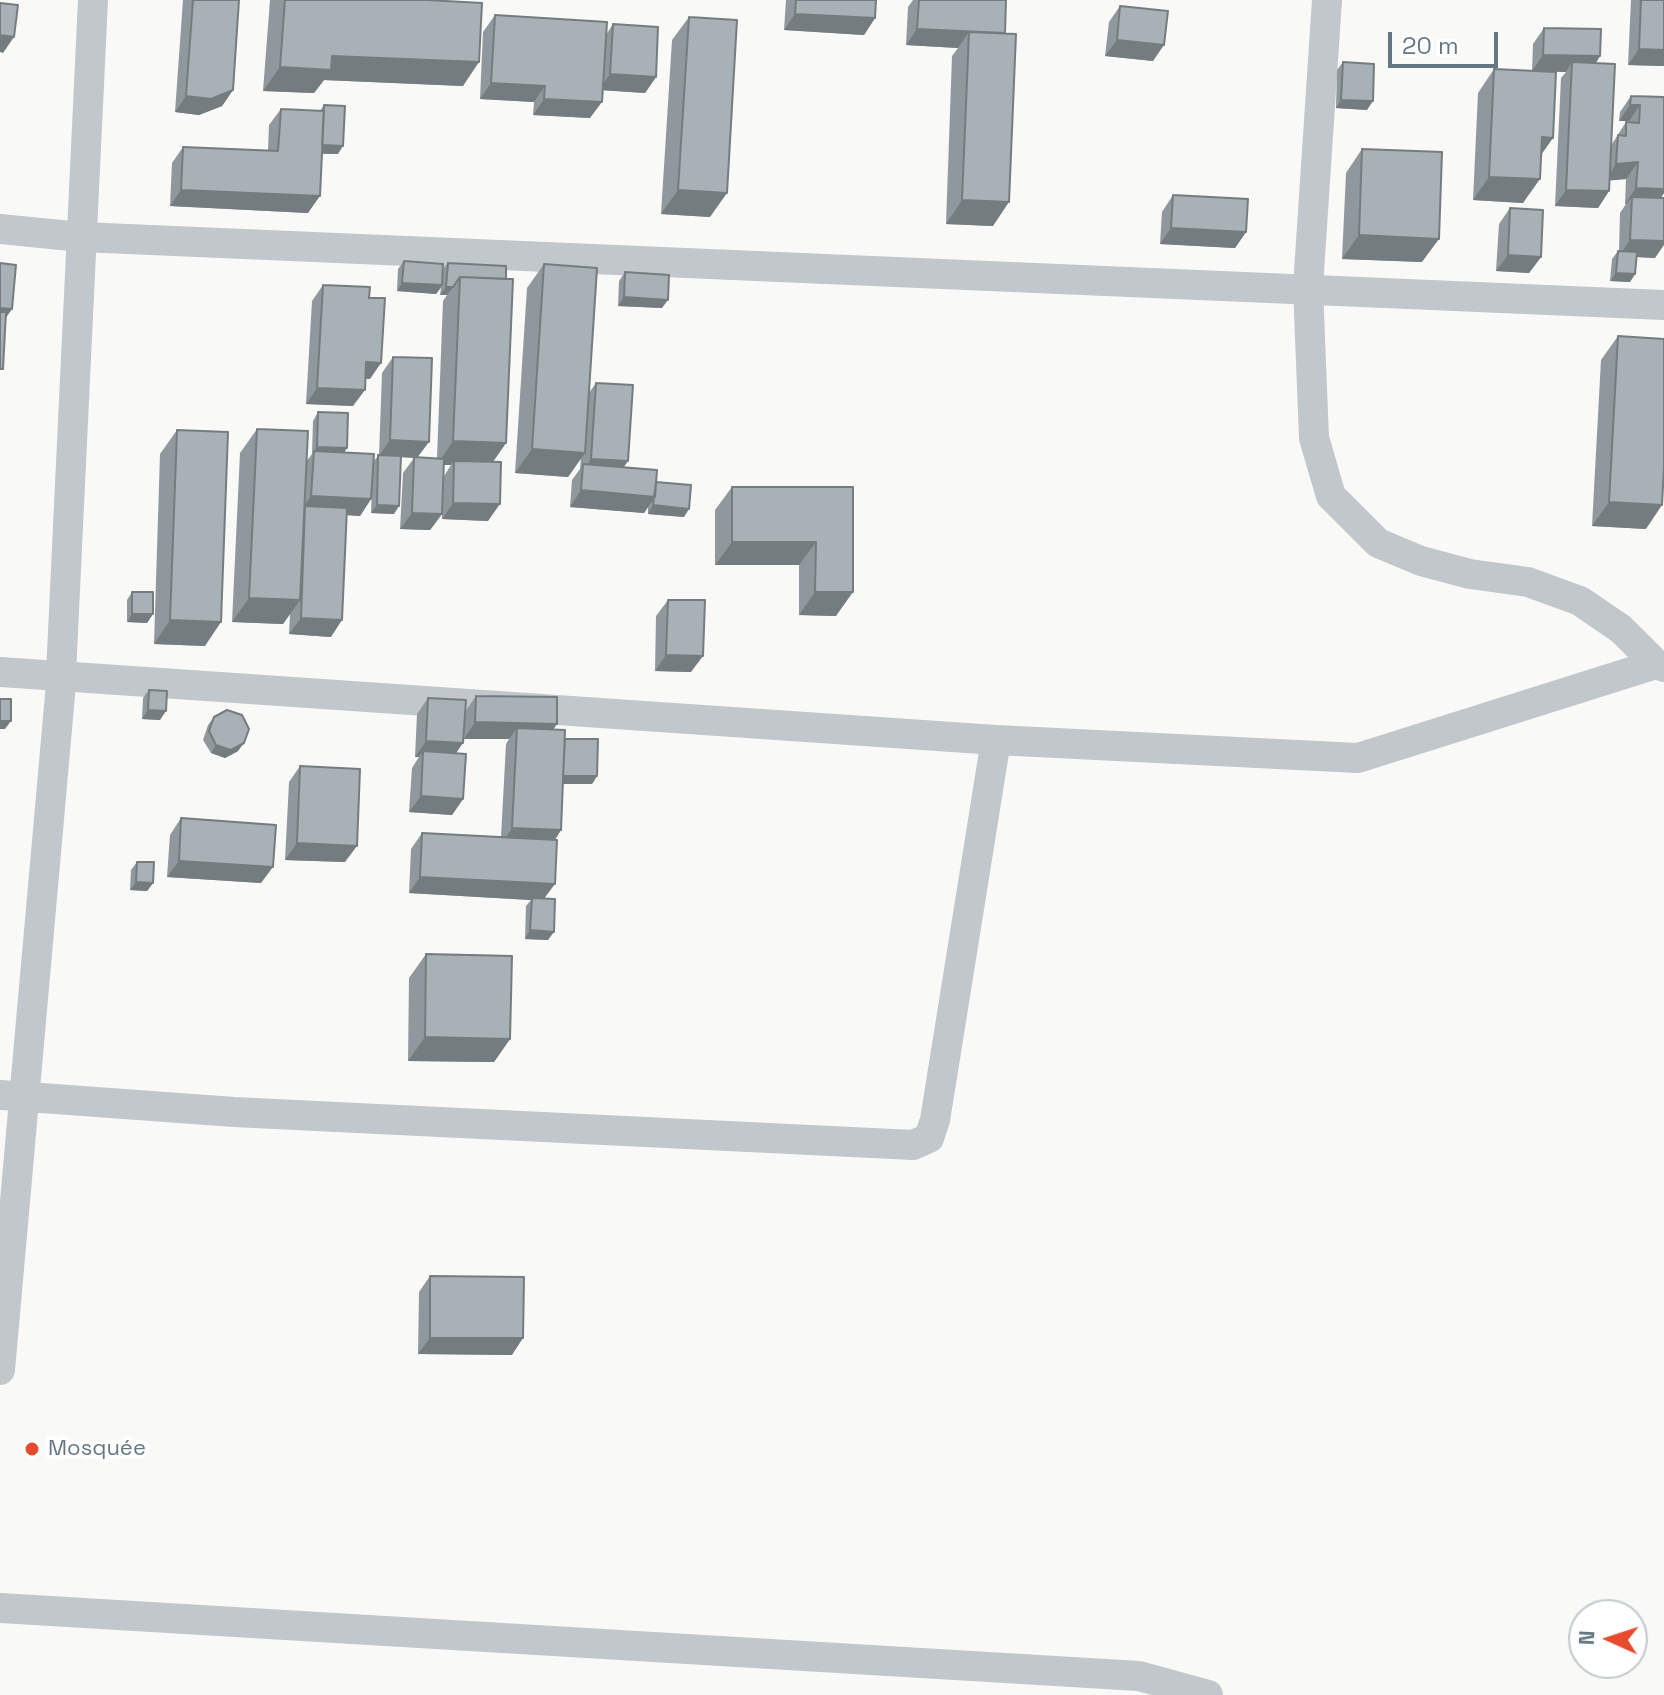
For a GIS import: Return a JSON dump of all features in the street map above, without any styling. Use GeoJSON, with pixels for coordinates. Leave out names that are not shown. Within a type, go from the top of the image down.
{"type":"FeatureCollection","features":[{"type":"Feature","properties":{"kind":"street"},"geometry":{"type":"LineString","coordinates":[[0,1370],[12,1095],[61,674],[93,0]]}},
{"type":"Feature","properties":{"kind":"street"},"geometry":{"type":"LineString","coordinates":[[0,672],[996,740],[1358,758],[1660,666],[1621,629],[1580,601],[1528,582],[1470,574],[1421,561],[1378,543],[1331,496],[1314,438],[1308,287],[1327,0]]}},
{"type":"Feature","properties":{"kind":"street"},"geometry":{"type":"LineString","coordinates":[[0,229],[81,237],[1308,287],[1664,305]]}},
{"type":"Feature","properties":{"kind":"street"},"geometry":{"type":"LineString","coordinates":[[12,1095],[234,1112],[913,1145],[929,1138],[935,1120],[996,740]]}},
{"type":"Feature","properties":{"kind":"street"},"geometry":{"type":"LineString","coordinates":[[0,1608],[1139,1676],[1208,1695]]}},
{"type":"Feature","properties":{"kind":"building"},"geometry":{"type":"Polygon","coordinates":[[[193,0],[239,0],[233,90],[211,99],[186,96],[193,0]]]}},
{"type":"Feature","properties":{"kind":"building"},"geometry":{"type":"Polygon","coordinates":[[[285,0],[482,3],[479,62],[332,56],[331,70],[280,67],[285,0]]]}},
{"type":"Feature","properties":{"kind":"building"},"geometry":{"type":"Polygon","coordinates":[[[796,0],[876,0],[875,18],[795,14],[796,0]]]}},
{"type":"Feature","properties":{"kind":"building"},"geometry":{"type":"Polygon","coordinates":[[[919,0],[1006,0],[1005,33],[917,29],[919,0]]]}},
{"type":"Feature","properties":{"kind":"building"},"geometry":{"type":"Polygon","coordinates":[[[1641,0],[1664,0],[1664,50],[1639,49],[1641,0]]]}},
{"type":"Feature","properties":{"kind":"building"},"geometry":{"type":"Polygon","coordinates":[[[0,3],[18,5],[14,37],[0,35],[0,3]]]}},
{"type":"Feature","properties":{"kind":"building"},"geometry":{"type":"Polygon","coordinates":[[[1120,6],[1168,11],[1164,45],[1117,40],[1120,6]]]}},
{"type":"Feature","properties":{"kind":"building"},"geometry":{"type":"Polygon","coordinates":[[[495,15],[607,22],[602,102],[544,99],[545,86],[491,83],[495,15]]]}},
{"type":"Feature","properties":{"kind":"building"},"geometry":{"type":"Polygon","coordinates":[[[689,17],[737,20],[727,193],[678,190],[689,17]]]}},
{"type":"Feature","properties":{"kind":"building"},"geometry":{"type":"Polygon","coordinates":[[[613,24],[658,27],[656,77],[610,74],[613,24]]]}},
{"type":"Feature","properties":{"kind":"building"},"geometry":{"type":"Polygon","coordinates":[[[1544,28],[1601,29],[1600,56],[1543,55],[1544,28]]]}},
{"type":"Feature","properties":{"kind":"building"},"geometry":{"type":"Polygon","coordinates":[[[969,32],[1016,34],[1009,202],[962,200],[969,32]]]}},
{"type":"Feature","properties":{"kind":"building"},"geometry":{"type":"Polygon","coordinates":[[[1343,62],[1374,64],[1373,101],[1341,100],[1343,62]]]}},
{"type":"Feature","properties":{"kind":"building"},"geometry":{"type":"Polygon","coordinates":[[[1572,62],[1615,64],[1609,191],[1566,190],[1572,62]]]}},
{"type":"Feature","properties":{"kind":"building"},"geometry":{"type":"Polygon","coordinates":[[[1494,69],[1556,72],[1553,138],[1542,137],[1540,179],[1489,177],[1494,69]]]}},
{"type":"Feature","properties":{"kind":"building"},"geometry":{"type":"Polygon","coordinates":[[[1631,96],[1664,97],[1664,189],[1636,188],[1638,162],[1616,164],[1618,135],[1626,136],[1626,122],[1639,123],[1640,105],[1630,105],[1631,96]]]}},
{"type":"Feature","properties":{"kind":"building"},"geometry":{"type":"Polygon","coordinates":[[[324,105],[345,106],[343,146],[322,145],[324,105]]]}},
{"type":"Feature","properties":{"kind":"building"},"geometry":{"type":"Polygon","coordinates":[[[281,109],[324,111],[320,196],[181,190],[183,147],[278,151],[281,109]]]}},
{"type":"Feature","properties":{"kind":"building"},"geometry":{"type":"Polygon","coordinates":[[[1362,149],[1442,152],[1439,239],[1359,235],[1362,149]]]}},
{"type":"Feature","properties":{"kind":"building"},"geometry":{"type":"Polygon","coordinates":[[[1173,195],[1248,199],[1246,232],[1171,228],[1173,195]]]}},
{"type":"Feature","properties":{"kind":"building"},"geometry":{"type":"Polygon","coordinates":[[[1632,197],[1664,198],[1664,241],[1630,240],[1632,197]]]}},
{"type":"Feature","properties":{"kind":"building"},"geometry":{"type":"Polygon","coordinates":[[[1510,208],[1543,210],[1541,257],[1508,255],[1510,208]]]}},
{"type":"Feature","properties":{"kind":"building"},"geometry":{"type":"Polygon","coordinates":[[[1618,251],[1637,252],[1635,274],[1616,273],[1618,251]]]}},
{"type":"Feature","properties":{"kind":"building"},"geometry":{"type":"Polygon","coordinates":[[[404,261],[443,264],[442,285],[402,283],[404,261]]]}},
{"type":"Feature","properties":{"kind":"building"},"geometry":{"type":"Polygon","coordinates":[[[0,263],[16,265],[12,309],[0,308],[0,263]]]}},
{"type":"Feature","properties":{"kind":"building"},"geometry":{"type":"Polygon","coordinates":[[[448,263],[506,266],[506,279],[460,277],[453,287],[446,287],[448,263]]]}},
{"type":"Feature","properties":{"kind":"building"},"geometry":{"type":"Polygon","coordinates":[[[544,264],[597,268],[585,453],[532,449],[544,264]]]}},
{"type":"Feature","properties":{"kind":"building"},"geometry":{"type":"Polygon","coordinates":[[[625,272],[669,275],[668,300],[624,297],[625,272]]]}},
{"type":"Feature","properties":{"kind":"building"},"geometry":{"type":"Polygon","coordinates":[[[460,277],[513,279],[506,443],[453,441],[460,277]]]}},
{"type":"Feature","properties":{"kind":"building"},"geometry":{"type":"Polygon","coordinates":[[[323,285],[370,287],[369,298],[385,298],[381,363],[366,362],[365,390],[317,388],[323,285]]]}},
{"type":"Feature","properties":{"kind":"building"},"geometry":{"type":"Polygon","coordinates":[[[0,312],[6,312],[3,369],[0,369],[0,312]]]}},
{"type":"Feature","properties":{"kind":"building"},"geometry":{"type":"Polygon","coordinates":[[[1618,336],[1664,339],[1662,505],[1609,502],[1618,336]]]}},
{"type":"Feature","properties":{"kind":"building"},"geometry":{"type":"Polygon","coordinates":[[[393,357],[432,358],[429,442],[390,440],[393,357]]]}},
{"type":"Feature","properties":{"kind":"building"},"geometry":{"type":"Polygon","coordinates":[[[596,383],[633,385],[628,461],[591,459],[596,383]]]}},
{"type":"Feature","properties":{"kind":"building"},"geometry":{"type":"Polygon","coordinates":[[[318,412],[348,413],[347,448],[317,447],[318,412]]]}},
{"type":"Feature","properties":{"kind":"building"},"geometry":{"type":"Polygon","coordinates":[[[257,429],[308,431],[300,600],[249,598],[257,429]]]}},
{"type":"Feature","properties":{"kind":"building"},"geometry":{"type":"Polygon","coordinates":[[[177,430],[228,432],[221,622],[170,620],[177,430]]]}},
{"type":"Feature","properties":{"kind":"building"},"geometry":{"type":"Polygon","coordinates":[[[314,451],[374,454],[371,499],[311,496],[314,451]]]}},
{"type":"Feature","properties":{"kind":"building"},"geometry":{"type":"Polygon","coordinates":[[[378,455],[401,456],[399,506],[377,505],[378,455]]]}},
{"type":"Feature","properties":{"kind":"building"},"geometry":{"type":"Polygon","coordinates":[[[414,457],[444,459],[442,514],[412,513],[414,457]]]}},
{"type":"Feature","properties":{"kind":"building"},"geometry":{"type":"Polygon","coordinates":[[[454,461],[501,462],[500,504],[453,503],[454,461]]]}},
{"type":"Feature","properties":{"kind":"building"},"geometry":{"type":"Polygon","coordinates":[[[583,464],[657,470],[655,497],[581,490],[583,464]]]}},
{"type":"Feature","properties":{"kind":"building"},"geometry":{"type":"Polygon","coordinates":[[[656,482],[691,485],[689,509],[653,505],[656,482]]]}},
{"type":"Feature","properties":{"kind":"building"},"geometry":{"type":"Polygon","coordinates":[[[732,487],[853,487],[853,592],[815,592],[816,542],[732,542],[732,487]]]}},
{"type":"Feature","properties":{"kind":"building"},"geometry":{"type":"Polygon","coordinates":[[[305,506],[347,508],[342,620],[301,618],[305,506]]]}},
{"type":"Feature","properties":{"kind":"building"},"geometry":{"type":"Polygon","coordinates":[[[132,592],[153,592],[153,614],[132,614],[132,592]]]}},
{"type":"Feature","properties":{"kind":"building"},"geometry":{"type":"Polygon","coordinates":[[[668,600],[705,600],[703,656],[666,655],[668,600]]]}},
{"type":"Feature","properties":{"kind":"building"},"geometry":{"type":"Polygon","coordinates":[[[149,690],[167,691],[166,711],[148,710],[149,690]]]}},
{"type":"Feature","properties":{"kind":"building"},"geometry":{"type":"Polygon","coordinates":[[[476,696],[557,697],[557,724],[475,722],[476,696]]]}},
{"type":"Feature","properties":{"kind":"building"},"geometry":{"type":"Polygon","coordinates":[[[428,698],[466,700],[463,743],[426,741],[428,698]]]}},
{"type":"Feature","properties":{"kind":"building"},"geometry":{"type":"Polygon","coordinates":[[[0,699],[11,699],[11,721],[0,721],[0,699]]]}},
{"type":"Feature","properties":{"kind":"building"},"geometry":{"type":"Polygon","coordinates":[[[227,710],[242,715],[249,729],[244,743],[231,750],[216,745],[209,731],[214,717],[227,710]]]}},
{"type":"Feature","properties":{"kind":"building"},"geometry":{"type":"Polygon","coordinates":[[[517,728],[565,730],[561,830],[512,828],[517,728]]]}},
{"type":"Feature","properties":{"kind":"building"},"geometry":{"type":"Polygon","coordinates":[[[565,739],[598,739],[597,776],[563,776],[565,739]]]}},
{"type":"Feature","properties":{"kind":"building"},"geometry":{"type":"Polygon","coordinates":[[[423,751],[466,754],[463,799],[421,796],[423,751]]]}},
{"type":"Feature","properties":{"kind":"building"},"geometry":{"type":"Polygon","coordinates":[[[300,766],[360,769],[357,846],[297,843],[300,766]]]}},
{"type":"Feature","properties":{"kind":"building"},"geometry":{"type":"Polygon","coordinates":[[[181,818],[276,825],[273,867],[179,861],[181,818]]]}},
{"type":"Feature","properties":{"kind":"building"},"geometry":{"type":"Polygon","coordinates":[[[422,833],[557,840],[555,884],[420,877],[422,833]]]}},
{"type":"Feature","properties":{"kind":"building"},"geometry":{"type":"Polygon","coordinates":[[[137,862],[154,862],[153,883],[136,882],[137,862]]]}},
{"type":"Feature","properties":{"kind":"building"},"geometry":{"type":"Polygon","coordinates":[[[532,898],[555,899],[554,932],[530,930],[532,898]]]}},
{"type":"Feature","properties":{"kind":"building"},"geometry":{"type":"Polygon","coordinates":[[[426,954],[512,956],[510,1039],[425,1037],[426,954]]]}},
{"type":"Feature","properties":{"kind":"building"},"geometry":{"type":"Polygon","coordinates":[[[430,1276],[524,1277],[523,1338],[430,1338],[430,1276]]]}},
{"type":"Feature","properties":{"kind":"place","name":"Mosquée"},"geometry":{"type":"Point","coordinates":[32,1449]}}]}
